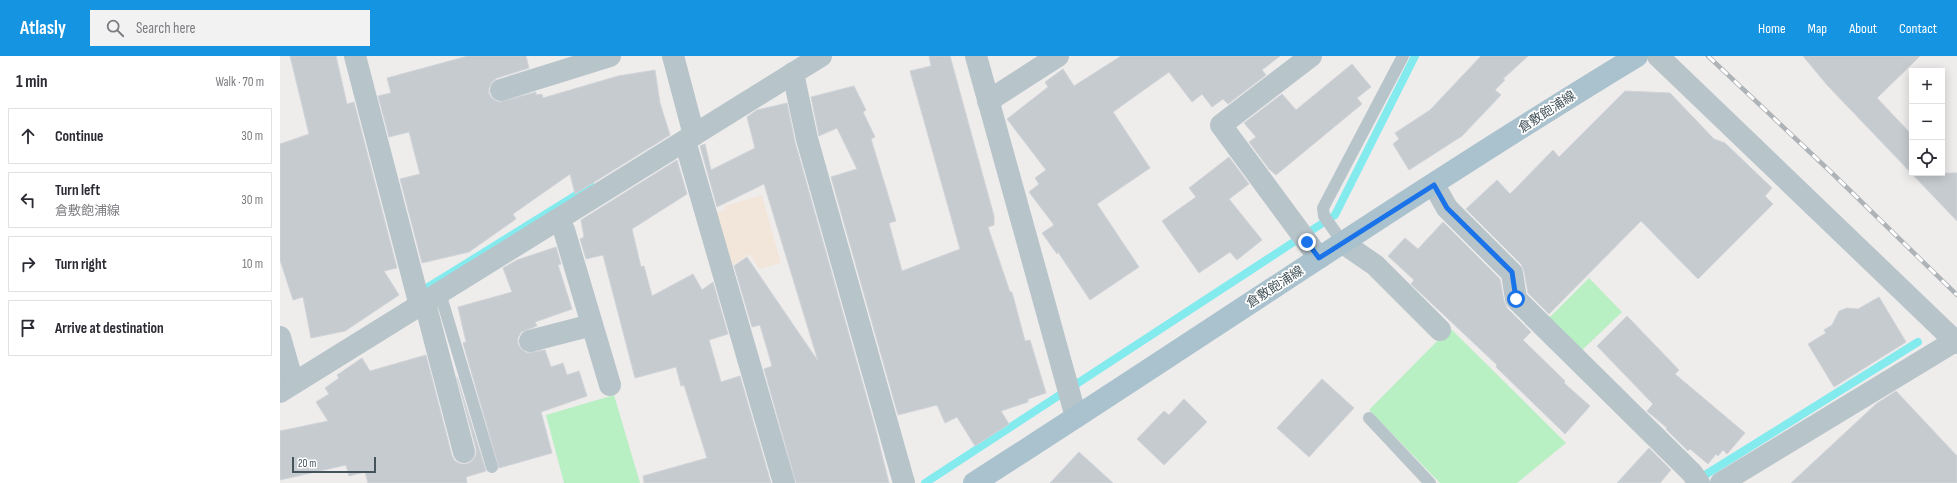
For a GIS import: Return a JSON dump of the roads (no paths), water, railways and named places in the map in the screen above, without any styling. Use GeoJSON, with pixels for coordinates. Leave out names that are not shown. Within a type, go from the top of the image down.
{"type":"FeatureCollection","features":[{"type":"Feature","properties":{"kind":"main road","name":"倉敷飽浦線"},"geometry":{"type":"LineString","coordinates":[[982,481],[1076,417],[1308,244],[1338,235],[1434,185],[1637,56]]}},
{"type":"Feature","properties":{"kind":"street"},"geometry":{"type":"LineString","coordinates":[[355,56],[424,298],[464,452]]}},
{"type":"Feature","properties":{"kind":"street"},"geometry":{"type":"LineString","coordinates":[[501,90],[610,56]]}},
{"type":"Feature","properties":{"kind":"street"},"geometry":{"type":"LineString","coordinates":[[673,56],[690,130],[784,483]]}},
{"type":"Feature","properties":{"kind":"street"},"geometry":{"type":"LineString","coordinates":[[280,337],[288,380],[424,298],[558,220],[690,130],[794,74],[821,56]]}},
{"type":"Feature","properties":{"kind":"street"},"geometry":{"type":"LineString","coordinates":[[976,56],[1076,417]]}},
{"type":"Feature","properties":{"kind":"street"},"geometry":{"type":"LineString","coordinates":[[988,102],[1058,56]]}},
{"type":"Feature","properties":{"kind":"street"},"geometry":{"type":"LineString","coordinates":[[1308,244],[1221,125],[1311,56]]}},
{"type":"Feature","properties":{"kind":"street"},"geometry":{"type":"LineString","coordinates":[[1658,56],[1956,342],[1720,483]]}},
{"type":"Feature","properties":{"kind":"street"},"geometry":{"type":"LineString","coordinates":[[794,74],[807,139],[904,483]]}},
{"type":"Feature","properties":{"kind":"street"},"geometry":{"type":"LineString","coordinates":[[1434,185],[1447,208],[1512,272],[1516,299],[1696,478]]}},
{"type":"Feature","properties":{"kind":"street"},"geometry":{"type":"LineString","coordinates":[[558,220],[564,230],[610,385]]}},
{"type":"Feature","properties":{"kind":"street"},"geometry":{"type":"LineString","coordinates":[[1338,235],[1375,265],[1440,330]]}},
{"type":"Feature","properties":{"kind":"street"},"geometry":{"type":"LineString","coordinates":[[530,341],[592,325]]}},
{"type":"Feature","properties":{"kind":"lane"},"geometry":{"type":"LineString","coordinates":[[1338,235],[1324,216],[1323,208],[1403,56]]}},
{"type":"Feature","properties":{"kind":"lane"},"geometry":{"type":"LineString","coordinates":[[424,298],[492,467]]}},
{"type":"Feature","properties":{"kind":"lane"},"geometry":{"type":"LineString","coordinates":[[1369,418],[1430,483]]}},
{"type":"Feature","properties":{"kind":"waterway"},"geometry":{"type":"LineString","coordinates":[[925,483],[1335,215],[1415,56]]}},
{"type":"Feature","properties":{"kind":"waterway"},"geometry":{"type":"LineString","coordinates":[[417,294],[591,186]]}},
{"type":"Feature","properties":{"kind":"waterway"},"geometry":{"type":"LineString","coordinates":[[1697,480],[1918,342]]}},
{"type":"Feature","properties":{"kind":"railway"},"geometry":{"type":"LineString","coordinates":[[1708,56],[1833,174],[1957,295]]}}]}
